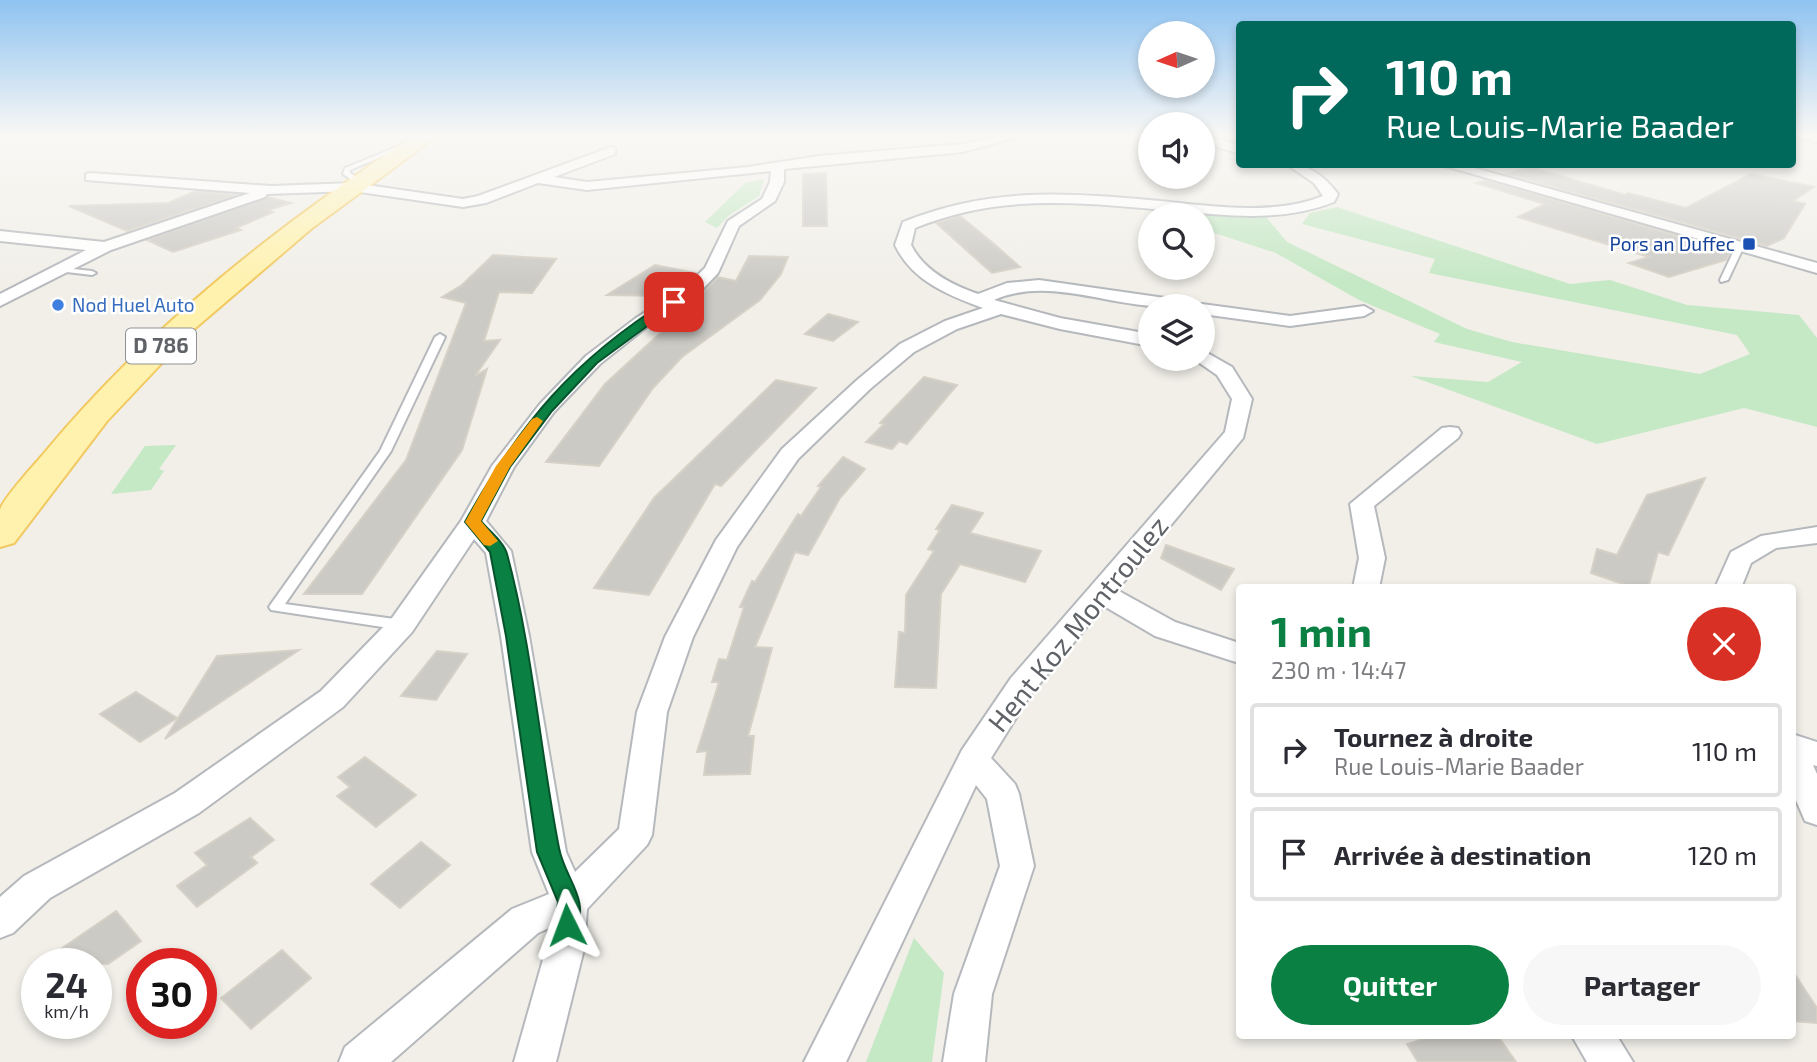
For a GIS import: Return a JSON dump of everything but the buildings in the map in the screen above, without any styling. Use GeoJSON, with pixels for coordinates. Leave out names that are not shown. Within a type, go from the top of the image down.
{"type":"FeatureCollection","features":[{"type":"Feature","properties":{"kind":"main road","name":"D 786"},"geometry":{"type":"LineString","coordinates":[[0,535],[49,468],[111,396],[175,332],[252,264],[354,184]]}},
{"type":"Feature","properties":{"kind":"street"},"geometry":{"type":"LineString","coordinates":[[182,184],[271,190],[339,184]]}},
{"type":"Feature","properties":{"kind":"street"},"geometry":{"type":"LineString","coordinates":[[364,184],[463,203],[481,200],[525,184]]}},
{"type":"Feature","properties":{"kind":"street"},"geometry":{"type":"LineString","coordinates":[[570,184],[587,186],[610,184]]}},
{"type":"Feature","properties":{"kind":"street"},"geometry":{"type":"LineString","coordinates":[[0,921],[37,887],[187,803],[332,699],[402,625],[473,522],[503,466],[547,408],[593,360],[642,322],[690,292],[712,270],[733,224],[768,201],[776,184]]}},
{"type":"Feature","properties":{"kind":"street"},"geometry":{"type":"LineString","coordinates":[[1138,338],[1047,321],[944,286],[913,263],[903,245],[908,225],[934,212],[971,204],[1030,200],[1090,198],[1233,211],[1290,210],[1329,198],[1331,194],[1322,184]]}},
{"type":"Feature","properties":{"kind":"street"},"geometry":{"type":"LineString","coordinates":[[1515,184],[1817,268]]}},
{"type":"Feature","properties":{"kind":"street"},"geometry":{"type":"LineString","coordinates":[[1544,184],[1580,194],[1639,218]]}},
{"type":"Feature","properties":{"kind":"street"},"geometry":{"type":"LineString","coordinates":[[0,301],[105,247],[271,190]]}},
{"type":"Feature","properties":{"kind":"street"},"geometry":{"type":"LineString","coordinates":[[0,236],[105,247]]}},
{"type":"Feature","properties":{"kind":"street"},"geometry":{"type":"LineString","coordinates":[[360,1062],[525,921],[570,902],[635,835],[653,712],[679,636],[725,546],[790,454],[863,385],[907,348],[991,304],[1007,288],[1039,285],[1138,299]]}},
{"type":"Feature","properties":{"kind":"street"},"geometry":{"type":"LineString","coordinates":[[1215,311],[1290,321],[1364,311]]}},
{"type":"Feature","properties":{"kind":"street","name":"Hent Koz Montroulez"},"geometry":{"type":"LineString","coordinates":[[825,1062],[973,758],[1021,686],[1235,433],[1242,399],[1225,371],[1215,364]]}},
{"type":"Feature","properties":{"kind":"street"},"geometry":{"type":"LineString","coordinates":[[1367,584],[1372,558],[1362,504],[1450,433]]}},
{"type":"Feature","properties":{"kind":"street"},"geometry":{"type":"LineString","coordinates":[[473,522],[498,551],[515,636],[549,852],[570,902],[565,949],[535,1062]]}},
{"type":"Feature","properties":{"kind":"street"},"geometry":{"type":"LineString","coordinates":[[1730,584],[1740,558],[1770,541],[1817,535]]}},
{"type":"Feature","properties":{"kind":"street"},"geometry":{"type":"LineString","coordinates":[[1101,592],[1165,629],[1236,652]]}},
{"type":"Feature","properties":{"kind":"street"},"geometry":{"type":"LineString","coordinates":[[1796,747],[1817,754]]}},
{"type":"Feature","properties":{"kind":"street"},"geometry":{"type":"LineString","coordinates":[[964,1062],[973,994],[1017,866],[1003,794],[973,758]]}},
{"type":"Feature","properties":{"kind":"street"},"geometry":{"type":"LineString","coordinates":[[1796,762],[1817,811]]}},
{"type":"Feature","properties":{"kind":"street"},"geometry":{"type":"LineString","coordinates":[[1594,1039],[1612,1062]]}},
{"type":"Feature","properties":{"kind":"lane"},"geometry":{"type":"LineString","coordinates":[[1724,280],[1740,246]]}},
{"type":"Feature","properties":{"kind":"lane"},"geometry":{"type":"LineString","coordinates":[[58,269],[92,273]]}},
{"type":"Feature","properties":{"kind":"lane"},"geometry":{"type":"LineString","coordinates":[[402,625],[276,607],[385,451],[440,337]]}},
{"type":"Feature","properties":{"kind":"green space"},"geometry":{"type":"Polygon","coordinates":[[[744,184],[763,184],[759,196],[728,216],[717,228],[705,222],[744,184]]]}},
{"type":"Feature","properties":{"kind":"green space"},"geometry":{"type":"Polygon","coordinates":[[[1337,207],[1570,284],[1610,280],[1687,305],[1799,315],[1817,338],[1817,427],[1744,408],[1597,444],[1411,376],[1488,382],[1522,362],[1434,342],[1440,334],[1359,300],[1276,253],[1215,233],[1215,213],[1266,217],[1287,242],[1467,329],[1512,342],[1700,374],[1750,354],[1737,335],[1429,273],[1435,259],[1302,224],[1310,213],[1337,207]]]}},
{"type":"Feature","properties":{"kind":"green space"},"geometry":{"type":"Polygon","coordinates":[[[176,445],[159,469],[164,471],[151,490],[111,494],[145,446],[176,445]]]}},
{"type":"Feature","properties":{"kind":"green space"},"geometry":{"type":"Polygon","coordinates":[[[914,938],[944,973],[932,1062],[866,1062],[914,938]]]}},
{"type":"Feature","properties":{"kind":"slow traffic"},"geometry":{"type":"LineString","coordinates":[[490,541],[473,522],[503,466],[537,421]]}},
{"type":"Feature","properties":{"kind":"place","name":"Pors an Duffec"},"geometry":{"type":"Point","coordinates":[1749,244]}},
{"type":"Feature","properties":{"kind":"place","name":"Nod Huel Auto"},"geometry":{"type":"Point","coordinates":[58,305]}},
{"type":"Feature","properties":{"kind":"route"},"geometry":{"type":"LineString","coordinates":[[567,925],[570,902],[549,852],[515,636],[498,551],[473,522],[503,466],[547,408],[593,360],[642,322],[674,302]]}}]}
